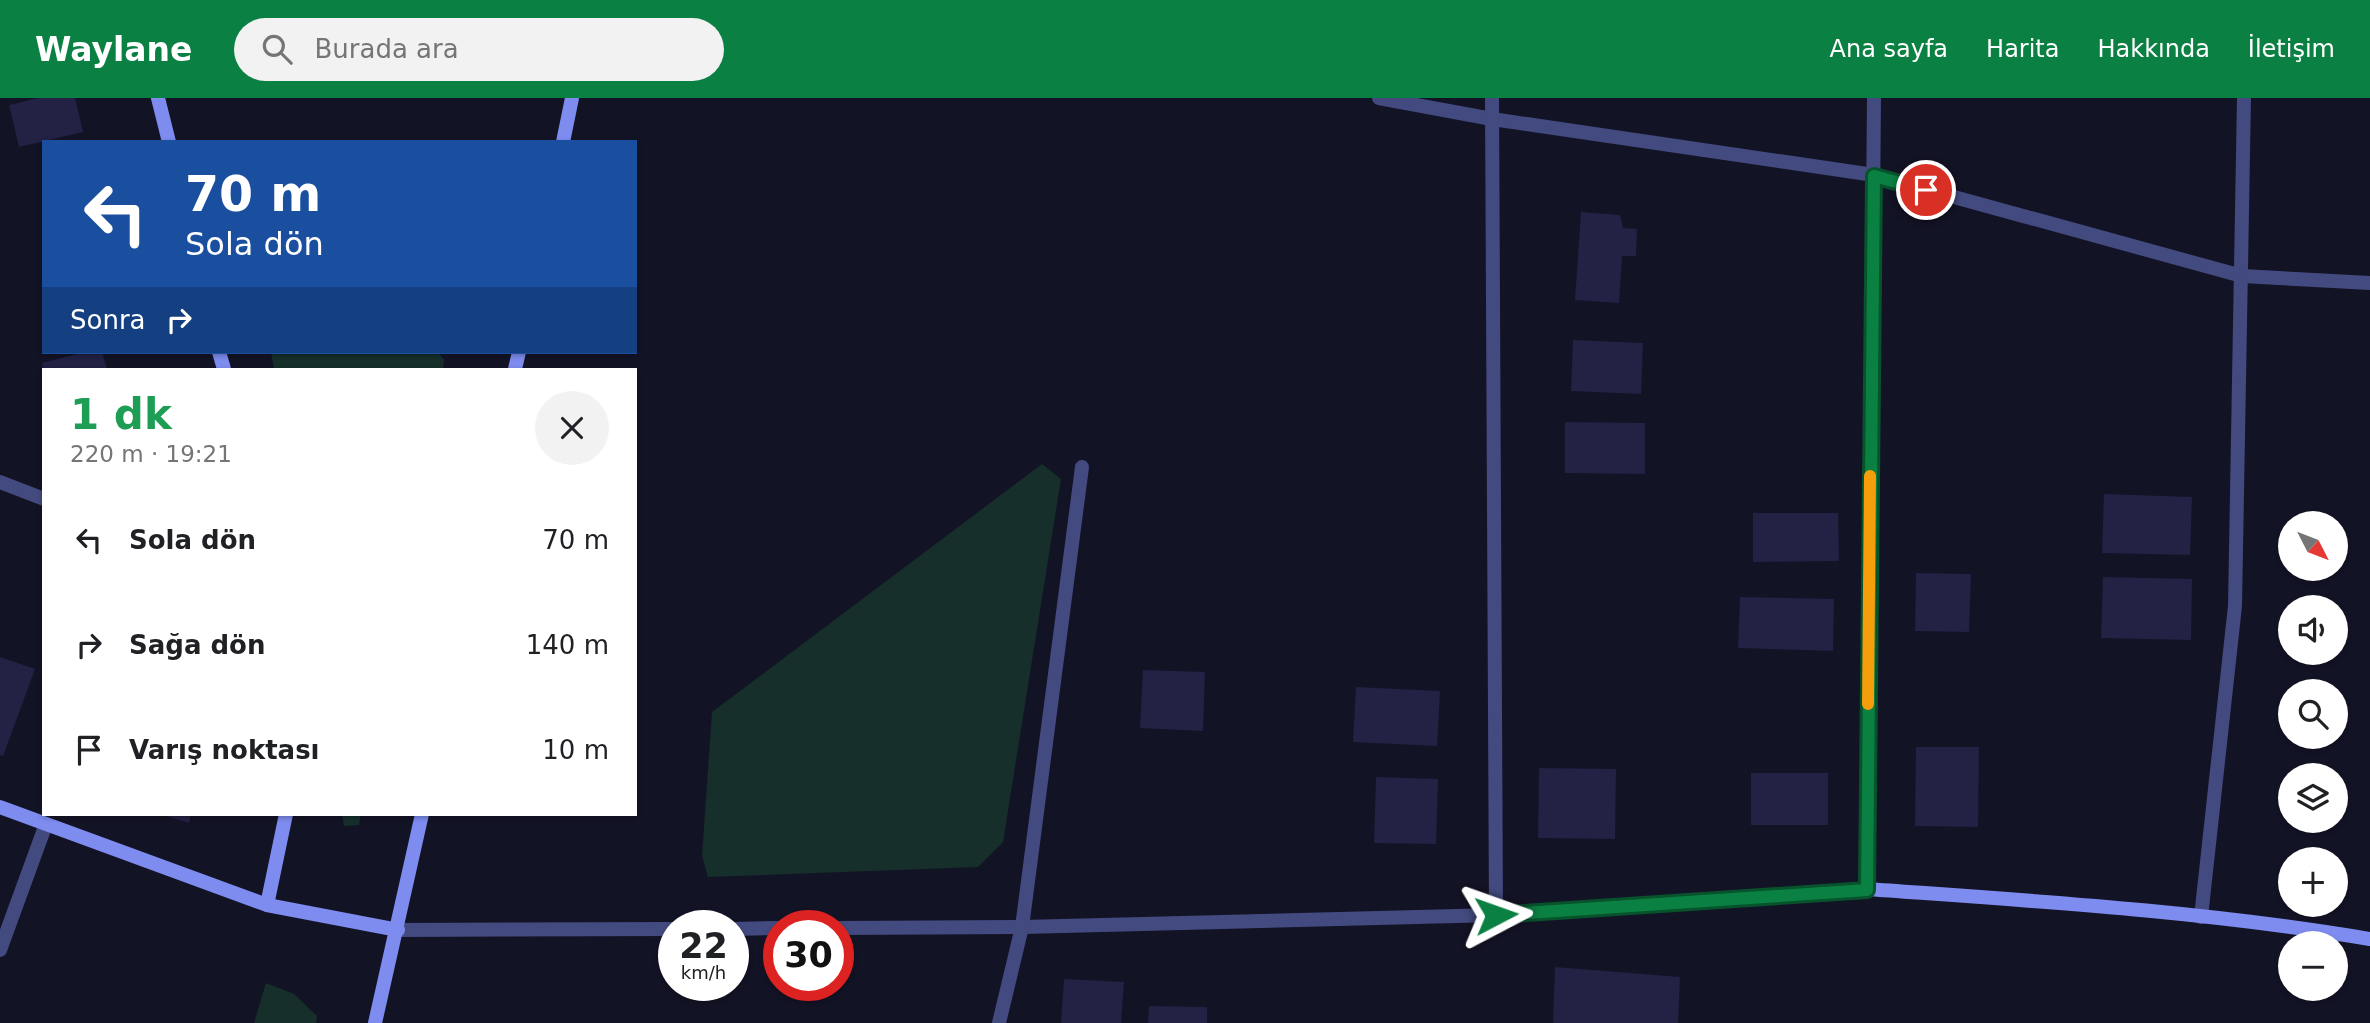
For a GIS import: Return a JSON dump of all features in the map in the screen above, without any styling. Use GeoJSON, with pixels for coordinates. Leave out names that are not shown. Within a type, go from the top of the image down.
{"type":"FeatureCollection","features":[{"type":"Feature","properties":{"kind":"street"},"geometry":{"type":"LineString","coordinates":[[158,98],[168,140]]}},
{"type":"Feature","properties":{"kind":"street"},"geometry":{"type":"LineString","coordinates":[[563,140],[572,98]]}},
{"type":"Feature","properties":{"kind":"street"},"geometry":{"type":"LineString","coordinates":[[1379,98],[1492,120],[1874,176],[2242,276],[2370,283]]}},
{"type":"Feature","properties":{"kind":"street"},"geometry":{"type":"LineString","coordinates":[[1492,98],[1496,915]]}},
{"type":"Feature","properties":{"kind":"street"},"geometry":{"type":"LineString","coordinates":[[1867,890],[1874,98]]}},
{"type":"Feature","properties":{"kind":"street"},"geometry":{"type":"LineString","coordinates":[[2201,918],[2235,606],[2244,98]]}},
{"type":"Feature","properties":{"kind":"street"},"geometry":{"type":"LineString","coordinates":[[999,1023],[1022,928],[1082,467]]}},
{"type":"Feature","properties":{"kind":"street"},"geometry":{"type":"LineString","coordinates":[[0,482],[42,498]]}},
{"type":"Feature","properties":{"kind":"street"},"geometry":{"type":"LineString","coordinates":[[0,807],[267,905],[398,930],[658,929]]}},
{"type":"Feature","properties":{"kind":"street"},"geometry":{"type":"LineString","coordinates":[[267,905],[286,816]]}},
{"type":"Feature","properties":{"kind":"street"},"geometry":{"type":"LineString","coordinates":[[375,1023],[422,816]]}},
{"type":"Feature","properties":{"kind":"street"},"geometry":{"type":"LineString","coordinates":[[0,950],[46,824]]}},
{"type":"Feature","properties":{"kind":"street"},"geometry":{"type":"LineString","coordinates":[[854,928],[1022,928],[1496,915],[1867,890],[2046,902],[2302,927],[2370,939]]}},
{"type":"Feature","properties":{"kind":"green space"},"geometry":{"type":"Polygon","coordinates":[[[271,354],[440,354],[444,360],[443,368],[274,368],[271,354]]]}},
{"type":"Feature","properties":{"kind":"green space"},"geometry":{"type":"Polygon","coordinates":[[[1042,464],[1061,479],[1003,842],[978,867],[708,877],[702,856],[712,712],[1042,464]]]}},
{"type":"Feature","properties":{"kind":"green space"},"geometry":{"type":"Polygon","coordinates":[[[342,816],[361,816],[359,825],[344,826],[342,816]]]}},
{"type":"Feature","properties":{"kind":"green space"},"geometry":{"type":"Polygon","coordinates":[[[266,983],[294,994],[317,1016],[316,1023],[254,1023],[266,983]]]}},
{"type":"Feature","properties":{"kind":"building"},"geometry":{"type":"Polygon","coordinates":[[[38,98],[75,98],[83,132],[19,147],[9,105],[38,98]]]}},
{"type":"Feature","properties":{"kind":"building"},"geometry":{"type":"Polygon","coordinates":[[[1581,212],[1620,215],[1623,228],[1637,229],[1636,256],[1622,256],[1619,303],[1575,300],[1581,212]]]}},
{"type":"Feature","properties":{"kind":"building"},"geometry":{"type":"Polygon","coordinates":[[[1573,340],[1643,343],[1641,394],[1571,391],[1573,340]]]}},
{"type":"Feature","properties":{"kind":"building"},"geometry":{"type":"Polygon","coordinates":[[[77,354],[103,354],[107,368],[43,368],[42,363],[77,354]]]}},
{"type":"Feature","properties":{"kind":"building"},"geometry":{"type":"Polygon","coordinates":[[[1565,422],[1645,423],[1645,474],[1565,473],[1565,422]]]}},
{"type":"Feature","properties":{"kind":"building"},"geometry":{"type":"Polygon","coordinates":[[[2104,494],[2192,497],[2190,555],[2102,553],[2104,494]]]}},
{"type":"Feature","properties":{"kind":"building"},"geometry":{"type":"Polygon","coordinates":[[[1753,513],[1838,513],[1839,561],[1753,562],[1753,513]]]}},
{"type":"Feature","properties":{"kind":"building"},"geometry":{"type":"Polygon","coordinates":[[[1916,573],[1971,574],[1969,632],[1915,631],[1916,573]]]}},
{"type":"Feature","properties":{"kind":"building"},"geometry":{"type":"Polygon","coordinates":[[[2103,577],[2192,579],[2191,640],[2101,638],[2103,577]]]}},
{"type":"Feature","properties":{"kind":"building"},"geometry":{"type":"Polygon","coordinates":[[[1740,597],[1834,599],[1833,651],[1738,648],[1740,597]]]}},
{"type":"Feature","properties":{"kind":"building"},"geometry":{"type":"Polygon","coordinates":[[[0,657],[35,669],[3,756],[0,755],[0,657]]]}},
{"type":"Feature","properties":{"kind":"building"},"geometry":{"type":"Polygon","coordinates":[[[1143,670],[1205,672],[1203,731],[1140,728],[1143,670]]]}},
{"type":"Feature","properties":{"kind":"building"},"geometry":{"type":"Polygon","coordinates":[[[1356,687],[1440,691],[1437,746],[1353,742],[1356,687]]]}},
{"type":"Feature","properties":{"kind":"building"},"geometry":{"type":"Polygon","coordinates":[[[1916,747],[1979,747],[1978,827],[1915,826],[1916,747]]]}},
{"type":"Feature","properties":{"kind":"building"},"geometry":{"type":"Polygon","coordinates":[[[1539,768],[1616,769],[1615,839],[1538,838],[1539,768]]]}},
{"type":"Feature","properties":{"kind":"building"},"geometry":{"type":"Polygon","coordinates":[[[1751,773],[1828,773],[1828,825],[1751,825],[1751,773]]]}},
{"type":"Feature","properties":{"kind":"building"},"geometry":{"type":"Polygon","coordinates":[[[1376,777],[1438,779],[1436,844],[1374,843],[1376,777]]]}},
{"type":"Feature","properties":{"kind":"building"},"geometry":{"type":"Polygon","coordinates":[[[166,816],[191,816],[189,823],[166,816]]]}},
{"type":"Feature","properties":{"kind":"building"},"geometry":{"type":"Polygon","coordinates":[[[1555,967],[1680,977],[1678,1023],[1553,1023],[1555,967]]]}},
{"type":"Feature","properties":{"kind":"building"},"geometry":{"type":"Polygon","coordinates":[[[1064,979],[1124,982],[1121,1023],[1061,1023],[1064,979]]]}},
{"type":"Feature","properties":{"kind":"building"},"geometry":{"type":"Polygon","coordinates":[[[1149,1006],[1207,1007],[1207,1023],[1148,1023],[1149,1006]]]}},
{"type":"Feature","properties":{"kind":"slow traffic"},"geometry":{"type":"LineString","coordinates":[[1868,704],[1870,476]]}},
{"type":"Feature","properties":{"kind":"route"},"geometry":{"type":"LineString","coordinates":[[1496,915],[1867,890],[1874,176],[1926,190]]}}]}
